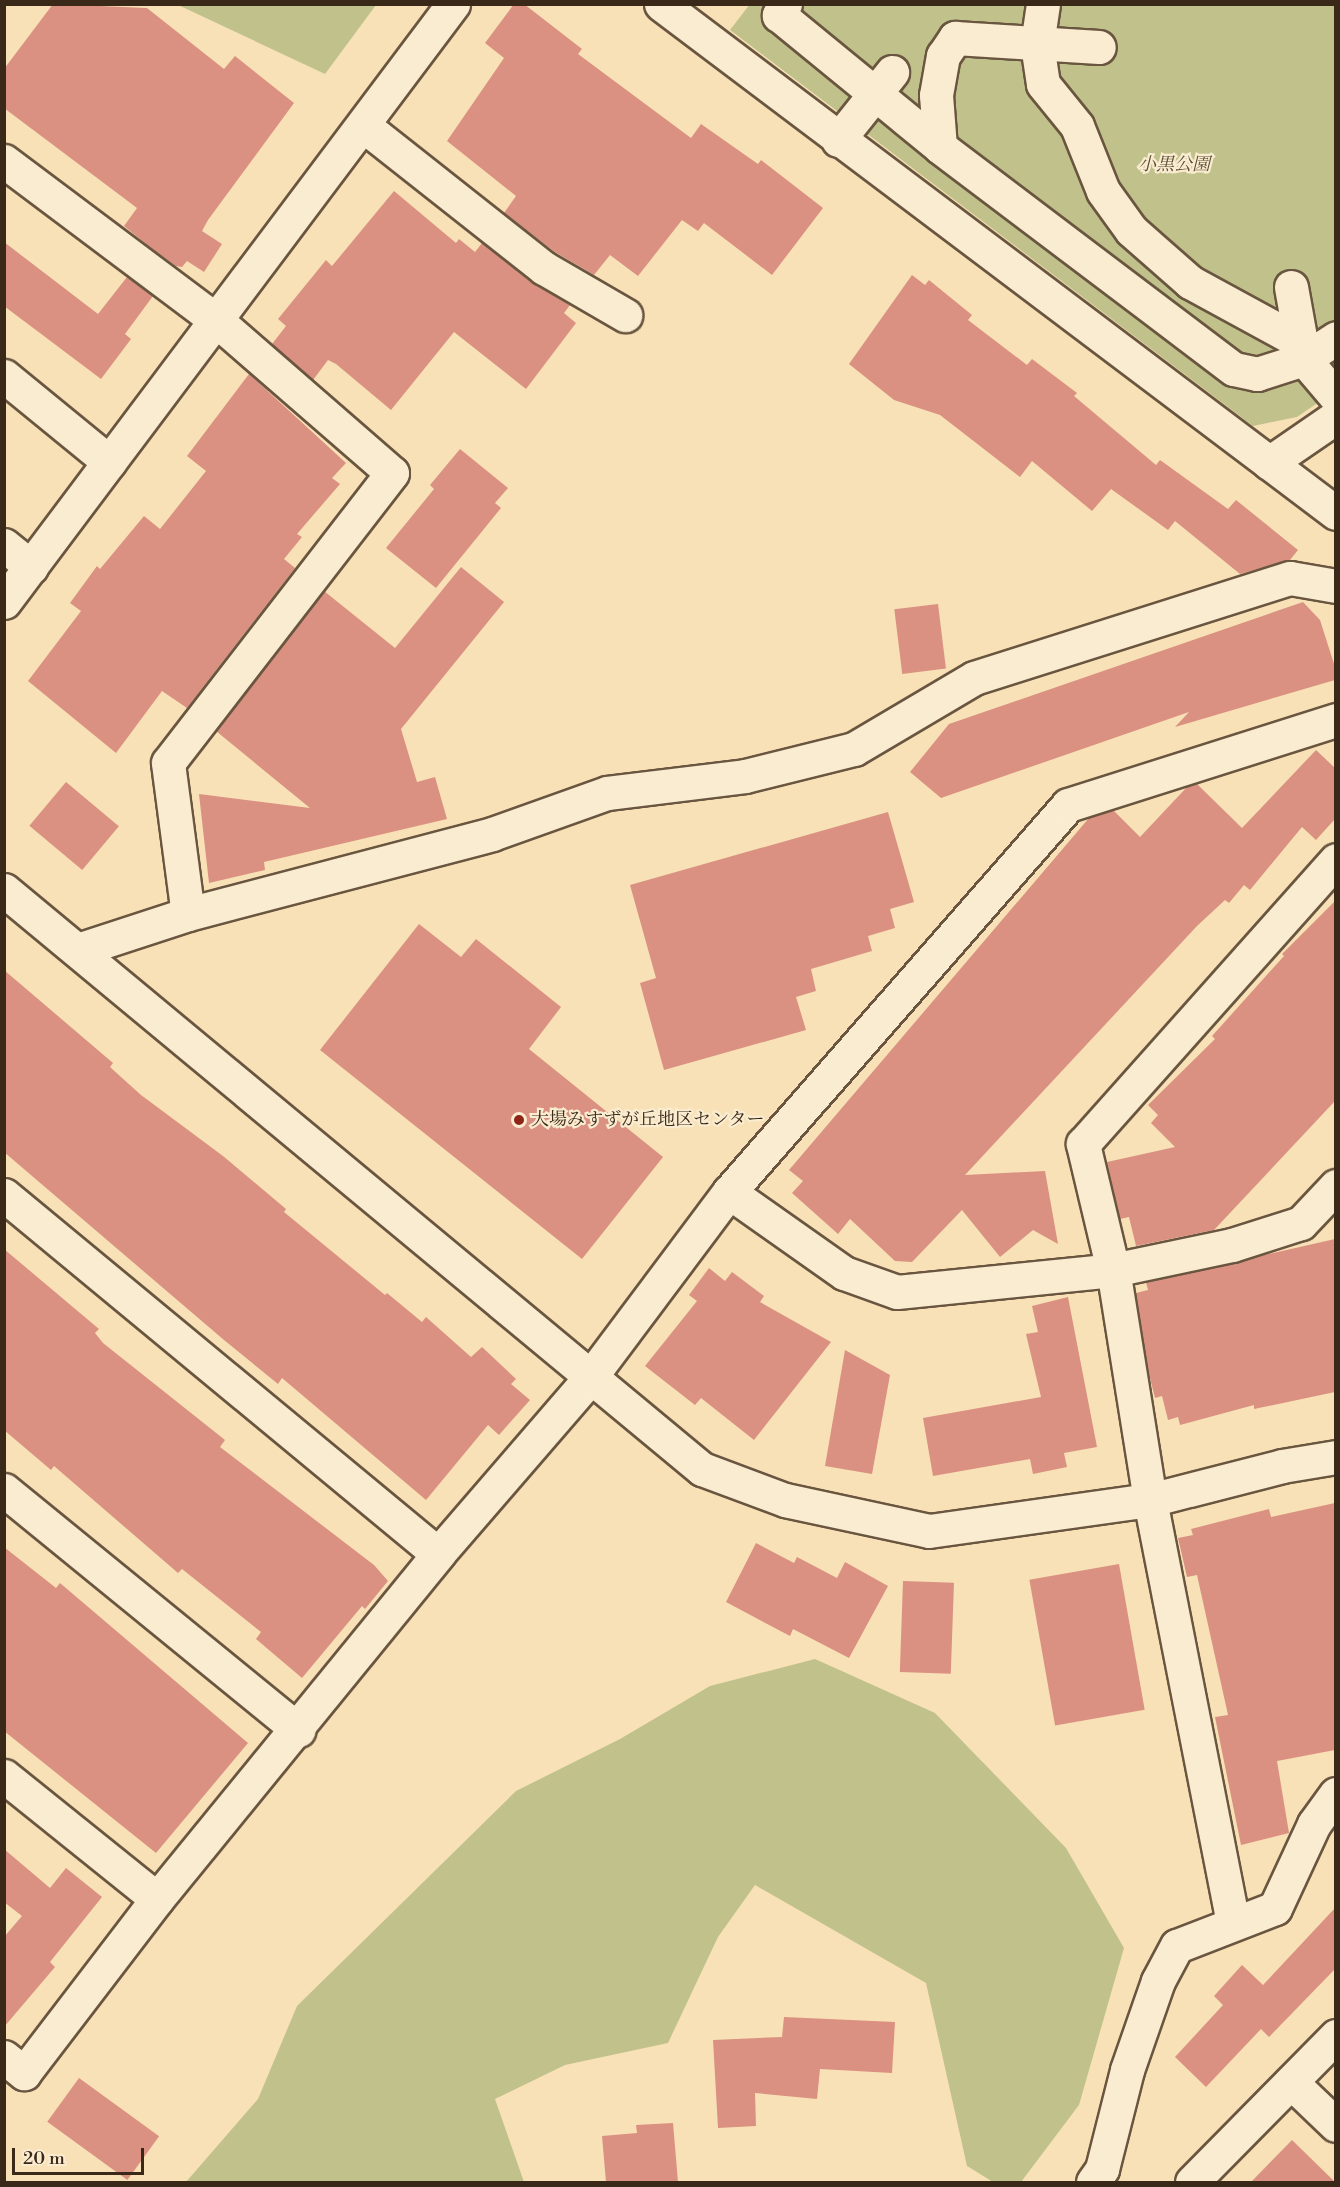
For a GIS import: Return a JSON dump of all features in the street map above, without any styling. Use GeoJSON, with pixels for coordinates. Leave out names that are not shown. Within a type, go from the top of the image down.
{"type":"FeatureCollection","features":[{"type":"Feature","properties":{"kind":"street"},"geometry":{"type":"LineString","coordinates":[[15,581],[109,462],[364,126],[453,4]]}},
{"type":"Feature","properties":{"kind":"street"},"geometry":{"type":"LineString","coordinates":[[661,4],[838,140],[1335,513]]}},
{"type":"Feature","properties":{"kind":"street"},"geometry":{"type":"LineString","coordinates":[[785,4],[779,15],[884,83],[940,147],[1234,369],[1257,374],[1335,338]]}},
{"type":"Feature","properties":{"kind":"street"},"geometry":{"type":"LineString","coordinates":[[1043,4],[1037,44],[1043,84],[1077,126],[1103,191],[1131,230],[1190,282],[1303,351]]}},
{"type":"Feature","properties":{"kind":"street"},"geometry":{"type":"LineString","coordinates":[[940,147],[936,95],[943,56],[955,38],[1099,47]]}},
{"type":"Feature","properties":{"kind":"street"},"geometry":{"type":"LineString","coordinates":[[838,140],[884,83]]}},
{"type":"Feature","properties":{"kind":"street"},"geometry":{"type":"LineString","coordinates":[[364,126],[544,268],[624,315]]}},
{"type":"Feature","properties":{"kind":"street"},"geometry":{"type":"LineString","coordinates":[[4,161],[216,320],[392,473],[168,763],[188,914]]}},
{"type":"Feature","properties":{"kind":"street"},"geometry":{"type":"LineString","coordinates":[[1291,287],[1303,351],[1335,398]]}},
{"type":"Feature","properties":{"kind":"street"},"geometry":{"type":"LineString","coordinates":[[4,376],[109,462]]}},
{"type":"Feature","properties":{"kind":"street"},"geometry":{"type":"LineString","coordinates":[[1269,463],[1335,417]]}},
{"type":"Feature","properties":{"kind":"street"},"geometry":{"type":"LineString","coordinates":[[4,545],[15,581]]}},
{"type":"Feature","properties":{"kind":"street"},"geometry":{"type":"LineString","coordinates":[[78,950],[188,914],[492,834],[607,793],[745,776],[854,749],[974,678],[1290,578],[1335,586]]}},
{"type":"Feature","properties":{"kind":"street"},"geometry":{"type":"LineString","coordinates":[[4,2057],[24,2073],[157,1899],[298,1730],[438,1554],[589,1379],[729,1192],[1068,805],[1335,720]]}},
{"type":"Feature","properties":{"kind":"street"},"geometry":{"type":"LineString","coordinates":[[1233,1923],[1150,1500],[1113,1270],[1083,1144],[1335,860]]}},
{"type":"Feature","properties":{"kind":"street"},"geometry":{"type":"LineString","coordinates":[[4,890],[589,1379],[702,1469],[785,1500],[929,1531],[1150,1500],[1282,1466],[1335,1457]]}},
{"type":"Feature","properties":{"kind":"street"},"geometry":{"type":"LineString","coordinates":[[729,1192],[844,1273],[897,1292],[1113,1270],[1232,1245],[1301,1223],[1335,1186]]}},
{"type":"Feature","properties":{"kind":"street"},"geometry":{"type":"LineString","coordinates":[[4,1195],[438,1554]]}},
{"type":"Feature","properties":{"kind":"street"},"geometry":{"type":"LineString","coordinates":[[4,1490],[298,1730]]}},
{"type":"Feature","properties":{"kind":"street"},"geometry":{"type":"LineString","coordinates":[[4,1776],[157,1899]]}},
{"type":"Feature","properties":{"kind":"street"},"geometry":{"type":"LineString","coordinates":[[1094,2182],[1102,2169],[1127,2070],[1158,1981],[1177,1946],[1275,1908],[1314,1824],[1335,1794]]}},
{"type":"Feature","properties":{"kind":"street"},"geometry":{"type":"LineString","coordinates":[[1192,2182],[1335,2036]]}},
{"type":"Feature","properties":{"kind":"street"},"geometry":{"type":"LineString","coordinates":[[1291,2082],[1335,2125]]}},
{"type":"Feature","properties":{"kind":"green space"},"geometry":{"type":"Polygon","coordinates":[[[176,4],[376,4],[376,5],[325,74],[176,4]]]}},
{"type":"Feature","properties":{"kind":"green space","name":"小黒公園"},"geometry":{"type":"Polygon","coordinates":[[[750,4],[1335,5],[1335,391],[1297,417],[1253,426],[730,30],[750,4]]]}},
{"type":"Feature","properties":{"kind":"green space"},"geometry":{"type":"Polygon","coordinates":[[[815,1659],[935,1713],[1066,1848],[1124,1948],[1079,2105],[1021,2182],[993,2182],[967,2166],[926,1983],[755,1885],[718,1937],[668,2043],[565,2065],[495,2099],[524,2182],[186,2182],[258,2099],[297,2006],[516,1791],[620,1739],[710,1686],[815,1659]]]}},
{"type":"Feature","properties":{"kind":"building"},"geometry":{"type":"Polygon","coordinates":[[[53,4],[147,8],[224,69],[235,56],[294,103],[202,231],[222,244],[204,272],[187,261],[182,267],[176,266],[124,226],[137,208],[4,108],[4,69],[53,4]]]}},
{"type":"Feature","properties":{"kind":"building"},"geometry":{"type":"Polygon","coordinates":[[[514,4],[524,4],[582,49],[578,54],[691,138],[701,124],[758,164],[761,160],[823,208],[772,275],[704,223],[698,231],[682,220],[638,276],[610,255],[594,275],[555,252],[504,213],[516,196],[447,141],[504,58],[485,43],[514,4]]]}},
{"type":"Feature","properties":{"kind":"building"},"geometry":{"type":"Polygon","coordinates":[[[394,191],[456,243],[459,239],[475,252],[482,243],[532,283],[570,305],[564,313],[576,323],[526,389],[454,332],[391,410],[336,364],[328,360],[313,380],[272,344],[286,326],[278,319],[326,260],[332,266],[394,191]]]}},
{"type":"Feature","properties":{"kind":"building"},"geometry":{"type":"Polygon","coordinates":[[[4,242],[98,314],[127,277],[153,296],[125,334],[131,339],[101,379],[4,306],[4,242]]]}},
{"type":"Feature","properties":{"kind":"building"},"geometry":{"type":"Polygon","coordinates":[[[912,275],[925,285],[929,280],[972,315],[968,320],[1027,365],[1032,359],[1077,393],[1074,396],[1156,465],[1160,460],[1228,509],[1236,500],[1298,550],[1290,560],[1240,574],[1175,521],[1168,530],[1111,489],[1092,511],[1032,461],[1020,477],[940,415],[894,400],[849,364],[912,275]]]}},
{"type":"Feature","properties":{"kind":"building"},"geometry":{"type":"Polygon","coordinates":[[[249,374],[346,463],[332,478],[340,484],[297,534],[302,537],[284,559],[295,568],[187,708],[162,691],[116,753],[28,681],[81,611],[70,603],[97,566],[100,569],[144,516],[160,529],[206,471],[187,456],[249,374]]]}},
{"type":"Feature","properties":{"kind":"building"},"geometry":{"type":"Polygon","coordinates":[[[460,449],[508,488],[495,503],[501,508],[436,588],[386,548],[434,489],[430,485],[460,449]]]}},
{"type":"Feature","properties":{"kind":"building"},"geometry":{"type":"Polygon","coordinates":[[[461,567],[504,602],[401,729],[417,782],[435,777],[447,819],[264,862],[265,870],[209,883],[199,794],[310,808],[216,731],[324,591],[395,648],[461,567]]]}},
{"type":"Feature","properties":{"kind":"building"},"geometry":{"type":"Polygon","coordinates":[[[1303,602],[1320,620],[1335,667],[1335,680],[1175,727],[1189,712],[941,798],[910,772],[949,724],[1303,602]]]}},
{"type":"Feature","properties":{"kind":"building"},"geometry":{"type":"Polygon","coordinates":[[[938,604],[946,669],[902,674],[894,609],[938,604]]]}},
{"type":"Feature","properties":{"kind":"building"},"geometry":{"type":"Polygon","coordinates":[[[1316,750],[1335,768],[1335,819],[1316,840],[1302,827],[1250,890],[1244,885],[1229,903],[1225,900],[1197,926],[965,1175],[1045,1171],[1058,1244],[1033,1230],[1000,1257],[962,1210],[912,1262],[895,1261],[850,1219],[838,1234],[792,1193],[803,1181],[789,1170],[1089,818],[1113,810],[1140,837],[1187,787],[1197,784],[1242,828],[1316,750]]]}},
{"type":"Feature","properties":{"kind":"building"},"geometry":{"type":"Polygon","coordinates":[[[66,782],[119,826],[82,870],[29,826],[66,782]]]}},
{"type":"Feature","properties":{"kind":"building"},"geometry":{"type":"Polygon","coordinates":[[[888,812],[914,902],[890,909],[895,928],[868,936],[872,951],[811,969],[816,991],[796,997],[806,1030],[664,1070],[640,983],[656,978],[630,885],[888,812]]]}},
{"type":"Feature","properties":{"kind":"building"},"geometry":{"type":"Polygon","coordinates":[[[1335,901],[1335,1101],[1214,1230],[1136,1246],[1129,1217],[1120,1219],[1107,1162],[1175,1147],[1151,1123],[1158,1115],[1148,1105],[1215,1039],[1212,1036],[1284,956],[1282,954],[1335,901]]]}},
{"type":"Feature","properties":{"kind":"building"},"geometry":{"type":"Polygon","coordinates":[[[419,924],[461,957],[476,939],[561,1007],[529,1049],[663,1157],[582,1259],[320,1050],[419,924]]]}},
{"type":"Feature","properties":{"kind":"building"},"geometry":{"type":"Polygon","coordinates":[[[4,970],[113,1063],[110,1067],[141,1095],[223,1156],[286,1209],[284,1212],[385,1295],[387,1293],[422,1322],[426,1317],[471,1357],[482,1347],[516,1379],[511,1384],[530,1400],[499,1435],[488,1425],[426,1500],[282,1378],[278,1384],[224,1340],[4,1152],[4,970]]]}},
{"type":"Feature","properties":{"kind":"building"},"geometry":{"type":"Polygon","coordinates":[[[1335,1239],[1335,1392],[1254,1409],[1254,1405],[1180,1425],[1178,1417],[1168,1420],[1162,1396],[1155,1398],[1136,1293],[1148,1290],[1146,1282],[1335,1239]]]}},
{"type":"Feature","properties":{"kind":"building"},"geometry":{"type":"Polygon","coordinates":[[[4,1249],[99,1329],[95,1333],[103,1343],[225,1440],[220,1447],[374,1565],[388,1581],[365,1609],[362,1606],[302,1678],[256,1639],[261,1632],[182,1569],[178,1573],[54,1466],[51,1470],[4,1430],[4,1249]]]}},
{"type":"Feature","properties":{"kind":"building"},"geometry":{"type":"Polygon","coordinates":[[[709,1268],[725,1281],[732,1272],[764,1296],[760,1302],[831,1342],[754,1440],[701,1398],[695,1405],[645,1366],[697,1301],[689,1295],[709,1268]]]}},
{"type":"Feature","properties":{"kind":"building"},"geometry":{"type":"Polygon","coordinates":[[[1068,1297],[1097,1447],[1064,1453],[1067,1467],[1033,1474],[1030,1459],[933,1476],[923,1418],[1041,1397],[1026,1334],[1038,1332],[1032,1306],[1068,1297]]]}},
{"type":"Feature","properties":{"kind":"building"},"geometry":{"type":"Polygon","coordinates":[[[845,1350],[890,1375],[872,1474],[825,1466],[845,1350]]]}},
{"type":"Feature","properties":{"kind":"building"},"geometry":{"type":"Polygon","coordinates":[[[1335,1503],[1335,1750],[1277,1761],[1289,1833],[1241,1845],[1215,1717],[1228,1715],[1197,1575],[1187,1577],[1178,1538],[1193,1535],[1191,1529],[1269,1509],[1271,1517],[1335,1503]]]}},
{"type":"Feature","properties":{"kind":"building"},"geometry":{"type":"Polygon","coordinates":[[[756,1543],[794,1563],[797,1557],[837,1578],[845,1562],[888,1586],[849,1658],[793,1629],[790,1636],[726,1602],[756,1543]]]}},
{"type":"Feature","properties":{"kind":"building"},"geometry":{"type":"Polygon","coordinates":[[[4,1547],[56,1588],[60,1583],[248,1743],[156,1853],[4,1731],[4,1547]]]}},
{"type":"Feature","properties":{"kind":"building"},"geometry":{"type":"Polygon","coordinates":[[[1119,1564],[1145,1710],[1055,1726],[1029,1580],[1119,1564]]]}},
{"type":"Feature","properties":{"kind":"building"},"geometry":{"type":"Polygon","coordinates":[[[903,1581],[954,1583],[951,1674],[900,1672],[903,1581]]]}},
{"type":"Feature","properties":{"kind":"building"},"geometry":{"type":"Polygon","coordinates":[[[4,1849],[50,1888],[66,1868],[102,1897],[50,1962],[55,1967],[4,2027],[4,1937],[22,1916],[4,1902],[4,1849]]]}},
{"type":"Feature","properties":{"kind":"building"},"geometry":{"type":"Polygon","coordinates":[[[1335,1908],[1335,1969],[1269,2037],[1261,2029],[1206,2087],[1175,2057],[1223,2005],[1214,1996],[1242,1965],[1263,1985],[1335,1908]]]}},
{"type":"Feature","properties":{"kind":"building"},"geometry":{"type":"Polygon","coordinates":[[[784,2017],[895,2022],[892,2073],[820,2069],[817,2099],[755,2093],[756,2126],[718,2128],[713,2040],[782,2037],[784,2017]]]}},
{"type":"Feature","properties":{"kind":"building"},"geometry":{"type":"Polygon","coordinates":[[[79,2078],[159,2136],[127,2180],[47,2122],[79,2078]]]}},
{"type":"Feature","properties":{"kind":"building"},"geometry":{"type":"Polygon","coordinates":[[[673,2123],[678,2182],[606,2182],[602,2136],[637,2133],[636,2125],[673,2123]]]}},
{"type":"Feature","properties":{"kind":"building"},"geometry":{"type":"Polygon","coordinates":[[[1292,2140],[1335,2182],[1251,2182],[1292,2140]]]}},
{"type":"Feature","properties":{"kind":"place","name":"大場みすずが丘地区センター"},"geometry":{"type":"Point","coordinates":[519,1120]}}]}
